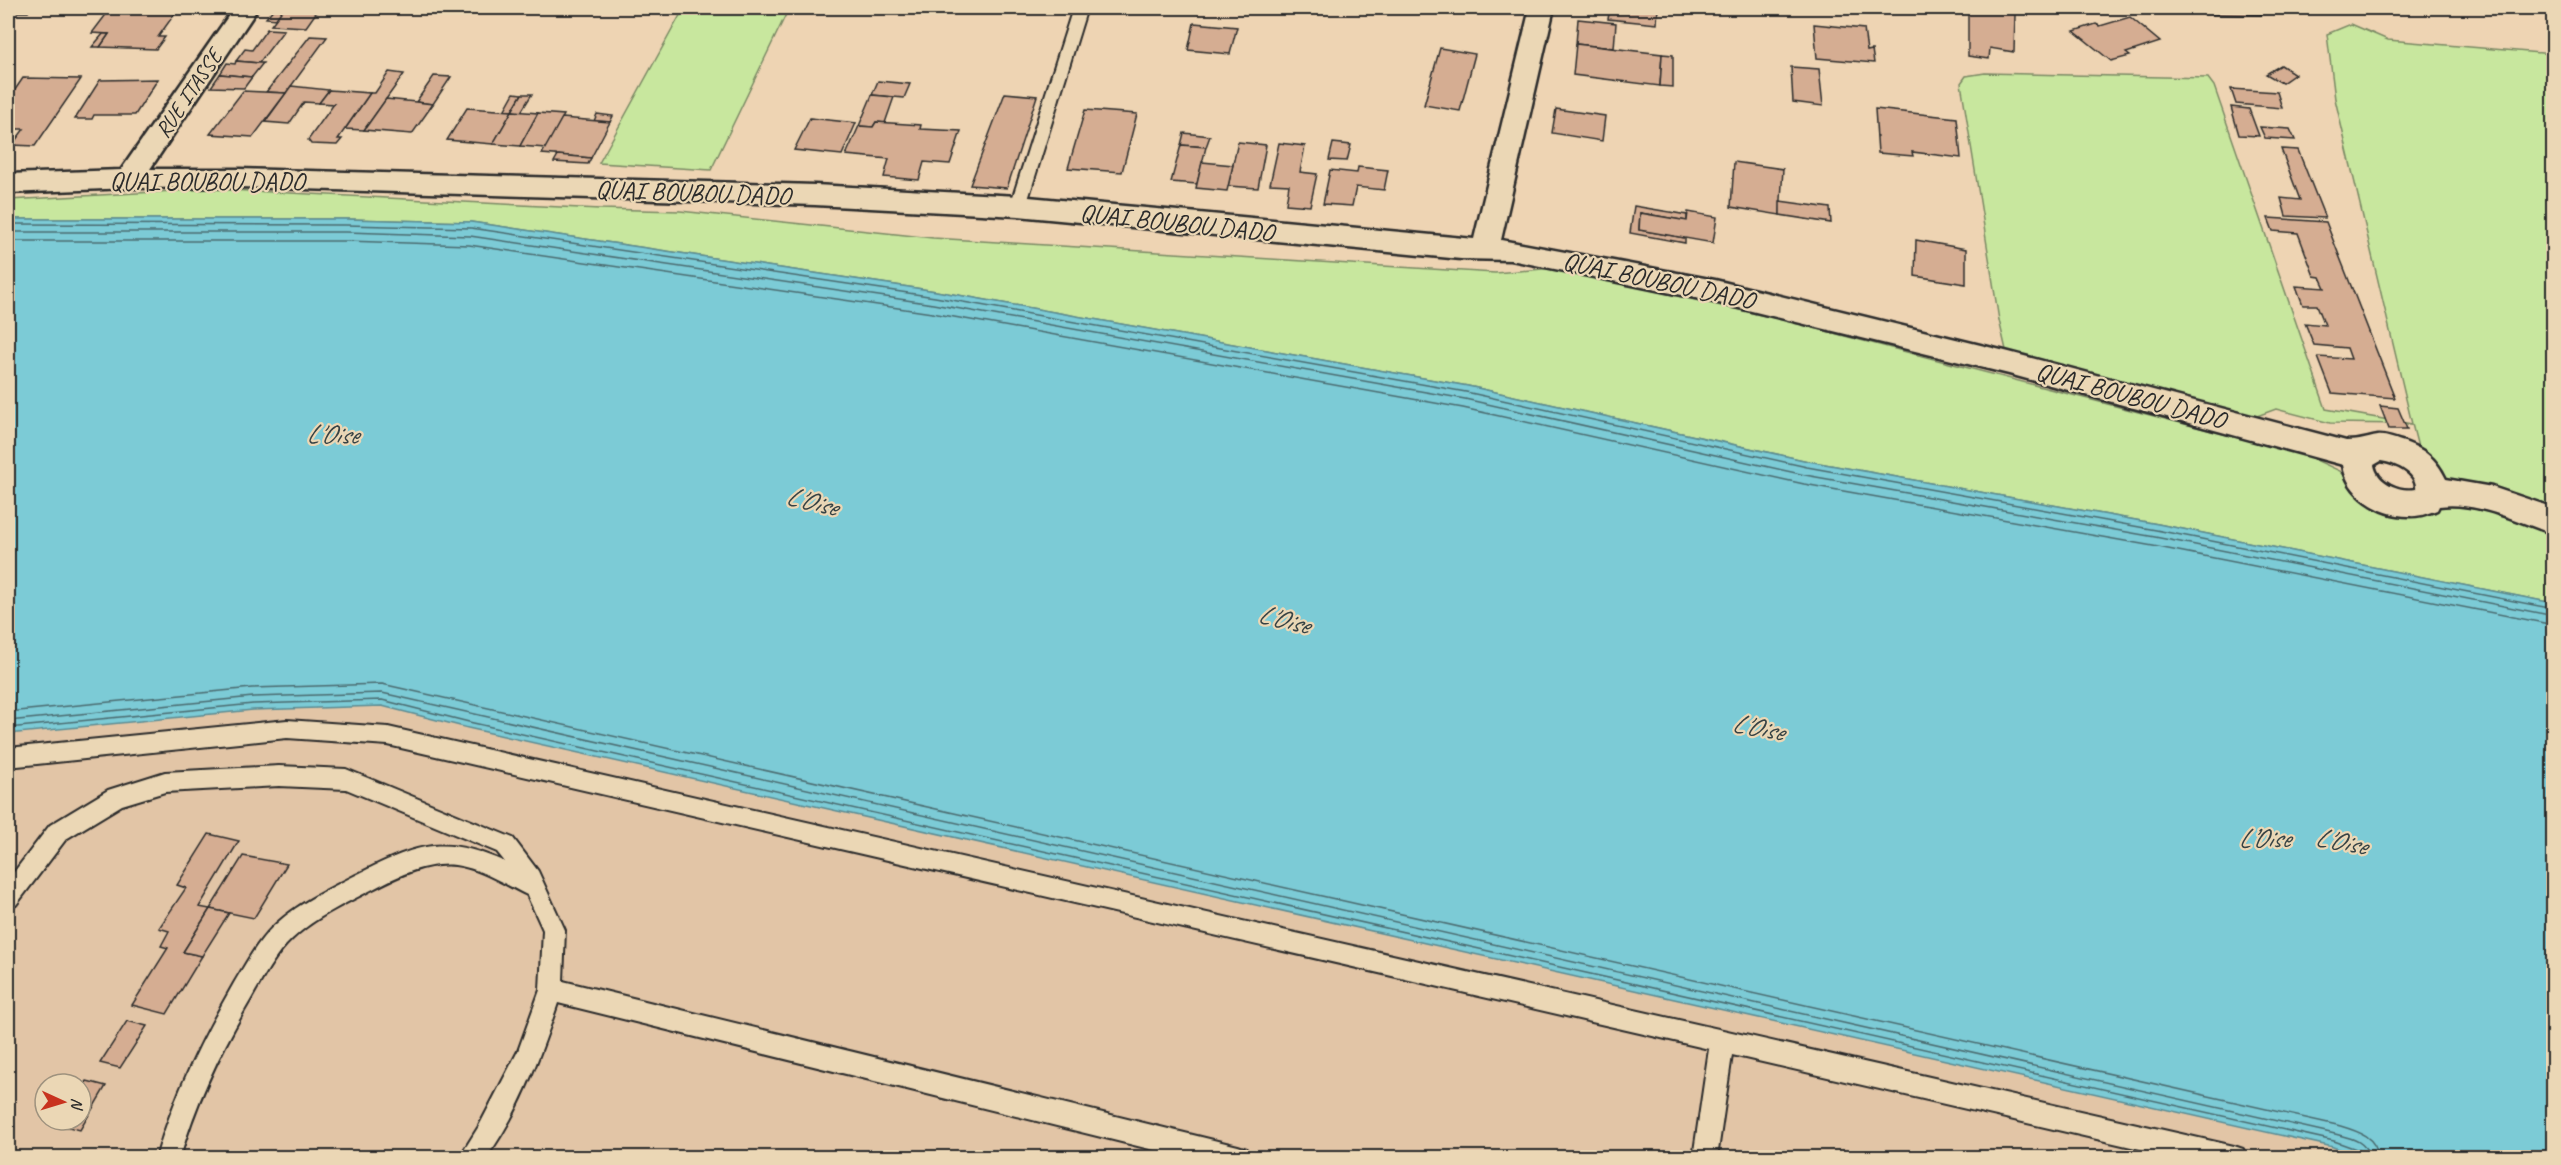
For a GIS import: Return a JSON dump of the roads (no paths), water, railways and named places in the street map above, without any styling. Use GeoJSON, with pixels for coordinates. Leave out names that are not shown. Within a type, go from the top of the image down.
{"type":"FeatureCollection","features":[{"type":"Feature","properties":{"kind":"street","name":"RUE ITASSE"},"geometry":{"type":"LineString","coordinates":[[129,178],[246,8]]}},
{"type":"Feature","properties":{"kind":"street"},"geometry":{"type":"LineString","coordinates":[[1485,250],[1542,8]]}},
{"type":"Feature","properties":{"kind":"street","name":"QUAI BOUBOU DADO"},"geometry":{"type":"LineString","coordinates":[[8,184],[129,178],[240,178],[815,195],[1018,206],[1485,250],[1511,250],[1715,291],[2009,363],[2324,447],[2362,463],[2371,489],[2394,502],[2417,504],[2426,501],[2428,481],[2455,492],[2553,521]]}},
{"type":"Feature","properties":{"kind":"street"},"geometry":{"type":"LineString","coordinates":[[2362,463],[2379,448],[2391,449],[2415,460],[2428,481]]}},
{"type":"Feature","properties":{"kind":"lane"},"geometry":{"type":"LineString","coordinates":[[1018,206],[1080,8]]}},
{"type":"Feature","properties":{"kind":"lane"},"geometry":{"type":"LineString","coordinates":[[8,758],[287,729],[388,736],[2234,1158]]}},
{"type":"Feature","properties":{"kind":"lane"},"geometry":{"type":"LineString","coordinates":[[8,897],[58,832],[116,797],[165,782],[279,776],[346,779],[505,845],[535,888],[554,930],[551,990],[528,1056],[488,1135],[471,1158]]}},
{"type":"Feature","properties":{"kind":"lane"},"geometry":{"type":"LineString","coordinates":[[168,1158],[176,1124],[222,1026],[267,949],[290,926],[330,901],[381,874],[427,856],[456,855],[535,888]]}},
{"type":"Feature","properties":{"kind":"lane"},"geometry":{"type":"LineString","coordinates":[[551,990],[1238,1158]]}},
{"type":"Feature","properties":{"kind":"lane"},"geometry":{"type":"LineString","coordinates":[[1705,1158],[1722,1041]]}},
{"type":"Feature","properties":{"kind":"water","name":"L’Oise"},"geometry":{"type":"Polygon","coordinates":[[[8,219],[347,219],[471,222],[936,291],[1468,386],[1808,461],[2158,524],[2553,603],[2553,1157],[2364,1158],[2333,1147],[468,728],[382,706],[253,710],[8,734],[8,219]]]}},
{"type":"Feature","properties":{"kind":"water label","name":"L'Oise"},"geometry":{"type":"Point","coordinates":[332,434]}},
{"type":"Feature","properties":{"kind":"water label","name":"L'Oise"},"geometry":{"type":"Point","coordinates":[812,501]}},
{"type":"Feature","properties":{"kind":"water label","name":"L'Oise"},"geometry":{"type":"Point","coordinates":[1284,619]}},
{"type":"Feature","properties":{"kind":"water label","name":"L'Oise"},"geometry":{"type":"Point","coordinates":[1758,727]}},
{"type":"Feature","properties":{"kind":"water label","name":"L'Oise"},"geometry":{"type":"Point","coordinates":[2341,841]}}]}
